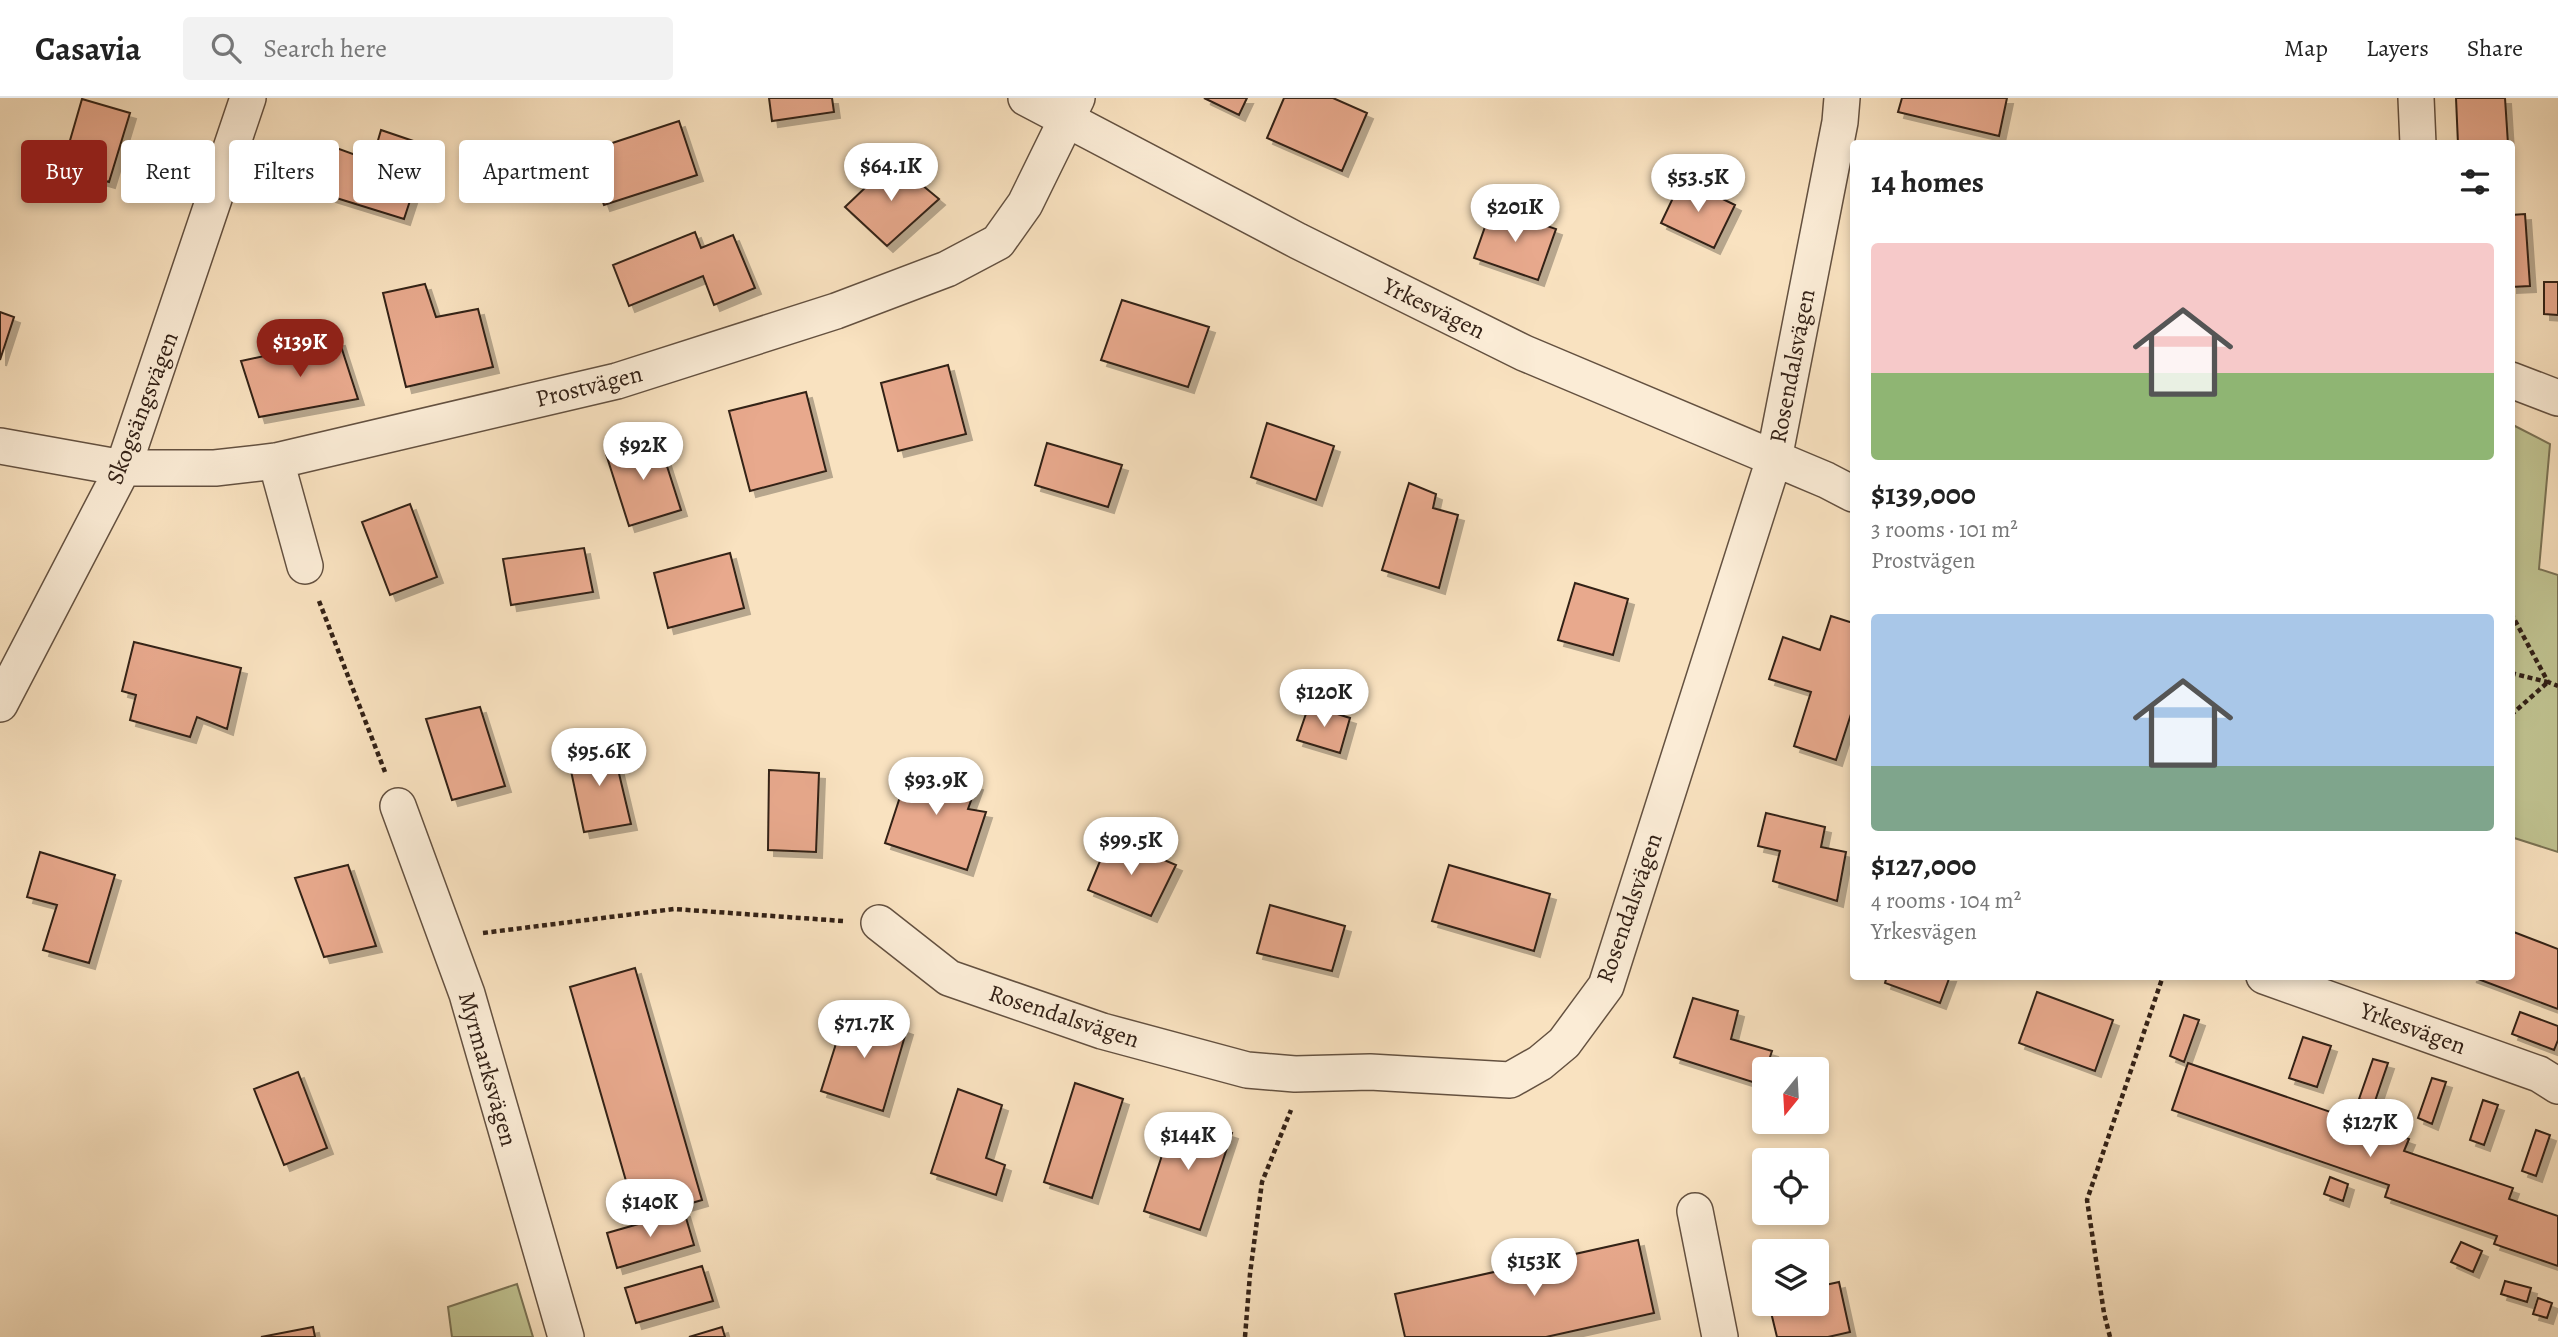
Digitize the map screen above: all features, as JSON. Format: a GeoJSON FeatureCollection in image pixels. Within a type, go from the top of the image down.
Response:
{"type":"FeatureCollection","features":[{"type":"Feature","properties":{"kind":"street","name":"Skogsängsvägen"},"geometry":{"type":"LineString","coordinates":[[0,704],[123,468],[248,98]]}},
{"type":"Feature","properties":{"kind":"street","name":"Yrkesvägen"},"geometry":{"type":"LineString","coordinates":[[1026,98],[1071,109],[1298,241],[1524,353],[1850,493]]}},
{"type":"Feature","properties":{"kind":"street","name":"Rosendalsvägen"},"geometry":{"type":"LineString","coordinates":[[879,923],[949,978],[1115,1034],[1247,1070],[1295,1074],[1370,1072],[1510,1080],[1541,1063],[1564,1043],[1606,986],[1774,458],[1840,122],[1842,98]]}},
{"type":"Feature","properties":{"kind":"street"},"geometry":{"type":"LineString","coordinates":[[2416,98],[2418,140]]}},
{"type":"Feature","properties":{"kind":"street","name":"Prostvägen"},"geometry":{"type":"LineString","coordinates":[[0,446],[123,468],[215,468],[276,461],[617,381],[836,311],[947,269],[998,242],[1025,204],[1071,109]]}},
{"type":"Feature","properties":{"kind":"street"},"geometry":{"type":"LineString","coordinates":[[2515,382],[2558,398]]}},
{"type":"Feature","properties":{"kind":"street"},"geometry":{"type":"LineString","coordinates":[[276,461],[305,566]]}},
{"type":"Feature","properties":{"kind":"street","name":"Myrmarksvägen"},"geometry":{"type":"LineString","coordinates":[[398,806],[467,994],[566,1337]]}},
{"type":"Feature","properties":{"kind":"street","name":"Yrkesvägen"},"geometry":{"type":"LineString","coordinates":[[2275,980],[2539,1074],[2558,1086]]}},
{"type":"Feature","properties":{"kind":"street"},"geometry":{"type":"LineString","coordinates":[[1695,1211],[1720,1337]]}},
{"type":"Feature","properties":{"kind":"path"},"geometry":{"type":"LineString","coordinates":[[305,566],[398,806]]}},
{"type":"Feature","properties":{"kind":"path"},"geometry":{"type":"LineString","coordinates":[[2515,621],[2547,682]]}},
{"type":"Feature","properties":{"kind":"path"},"geometry":{"type":"LineString","coordinates":[[2515,674],[2558,686]]}},
{"type":"Feature","properties":{"kind":"path"},"geometry":{"type":"LineString","coordinates":[[2515,711],[2547,682]]}},
{"type":"Feature","properties":{"kind":"path"},"geometry":{"type":"LineString","coordinates":[[447,938],[674,909],[879,923]]}},
{"type":"Feature","properties":{"kind":"path"},"geometry":{"type":"LineString","coordinates":[[2110,1337],[2087,1200],[2162,980]]}},
{"type":"Feature","properties":{"kind":"path"},"geometry":{"type":"LineString","coordinates":[[1245,1337],[1262,1182],[1290,1111],[1295,1074]]}},
{"type":"Feature","properties":{"kind":"green space"},"geometry":{"type":"Polygon","coordinates":[[[2515,426],[2550,444],[2539,569],[2558,575],[2558,852],[2515,838],[2515,426]]]}},
{"type":"Feature","properties":{"kind":"green space"},"geometry":{"type":"Polygon","coordinates":[[[517,1284],[533,1337],[452,1337],[448,1307],[517,1284]]]}},
{"type":"Feature","properties":{"kind":"building"},"geometry":{"type":"Polygon","coordinates":[[[769,98],[832,98],[834,112],[772,121],[769,98]]]}},
{"type":"Feature","properties":{"kind":"building"},"geometry":{"type":"Polygon","coordinates":[[[1204,98],[1247,98],[1239,115],[1204,98]]]}},
{"type":"Feature","properties":{"kind":"building"},"geometry":{"type":"Polygon","coordinates":[[[1284,98],[1333,98],[1367,113],[1342,171],[1267,138],[1284,98]]]}},
{"type":"Feature","properties":{"kind":"building"},"geometry":{"type":"Polygon","coordinates":[[[1902,98],[2007,98],[1999,136],[1898,112],[1902,98]]]}},
{"type":"Feature","properties":{"kind":"building"},"geometry":{"type":"Polygon","coordinates":[[[2456,98],[2505,98],[2508,140],[2458,140],[2456,98]]]}},
{"type":"Feature","properties":{"kind":"building"},"geometry":{"type":"Polygon","coordinates":[[[82,99],[130,113],[109,182],[107,140],[70,140],[82,99]]]}},
{"type":"Feature","properties":{"kind":"building"},"geometry":{"type":"Polygon","coordinates":[[[679,121],[697,175],[614,202],[614,142],[679,121]]]}},
{"type":"Feature","properties":{"kind":"building"},"geometry":{"type":"Polygon","coordinates":[[[381,130],[410,140],[378,140],[381,130]]]}},
{"type":"Feature","properties":{"kind":"building"},"geometry":{"type":"Polygon","coordinates":[[[339,149],[353,154],[353,203],[409,203],[404,219],[339,199],[339,149]]]}},
{"type":"Feature","properties":{"kind":"building"},"geometry":{"type":"Polygon","coordinates":[[[893,161],[939,199],[887,246],[845,207],[893,161]]]}},
{"type":"Feature","properties":{"kind":"building"},"geometry":{"type":"Polygon","coordinates":[[[1682,179],[1735,205],[1714,248],[1661,223],[1682,179]]]}},
{"type":"Feature","properties":{"kind":"building"},"geometry":{"type":"Polygon","coordinates":[[[1492,207],[1556,229],[1538,280],[1474,258],[1492,207]]]}},
{"type":"Feature","properties":{"kind":"building"},"geometry":{"type":"Polygon","coordinates":[[[2525,214],[2530,286],[2515,287],[2515,215],[2525,214]]]}},
{"type":"Feature","properties":{"kind":"building"},"geometry":{"type":"Polygon","coordinates":[[[695,232],[701,248],[733,235],[755,288],[714,305],[703,276],[629,306],[613,265],[695,232]]]}},
{"type":"Feature","properties":{"kind":"building"},"geometry":{"type":"Polygon","coordinates":[[[2544,282],[2558,282],[2558,315],[2544,314],[2544,282]]]}},
{"type":"Feature","properties":{"kind":"building"},"geometry":{"type":"Polygon","coordinates":[[[425,284],[436,317],[478,309],[493,367],[406,387],[383,293],[425,284]]]}},
{"type":"Feature","properties":{"kind":"building"},"geometry":{"type":"Polygon","coordinates":[[[1122,300],[1209,327],[1188,387],[1101,360],[1122,300]]]}},
{"type":"Feature","properties":{"kind":"building"},"geometry":{"type":"Polygon","coordinates":[[[0,312],[14,317],[0,360],[0,312]]]}},
{"type":"Feature","properties":{"kind":"building"},"geometry":{"type":"Polygon","coordinates":[[[339,340],[358,399],[259,417],[241,361],[339,340]]]}},
{"type":"Feature","properties":{"kind":"building"},"geometry":{"type":"Polygon","coordinates":[[[948,365],[966,434],[898,451],[881,383],[948,365]]]}},
{"type":"Feature","properties":{"kind":"building"},"geometry":{"type":"Polygon","coordinates":[[[806,392],[826,471],[750,491],[729,411],[806,392]]]}},
{"type":"Feature","properties":{"kind":"building"},"geometry":{"type":"Polygon","coordinates":[[[1267,423],[1334,446],[1316,500],[1251,477],[1267,423]]]}},
{"type":"Feature","properties":{"kind":"building"},"geometry":{"type":"Polygon","coordinates":[[[658,438],[681,510],[629,526],[606,454],[658,438]]]}},
{"type":"Feature","properties":{"kind":"building"},"geometry":{"type":"Polygon","coordinates":[[[1047,443],[1122,465],[1108,507],[1035,485],[1047,443]]]}},
{"type":"Feature","properties":{"kind":"building"},"geometry":{"type":"Polygon","coordinates":[[[1409,483],[1436,494],[1433,508],[1458,515],[1439,588],[1382,570],[1409,483]]]}},
{"type":"Feature","properties":{"kind":"building"},"geometry":{"type":"Polygon","coordinates":[[[410,504],[437,577],[390,595],[362,522],[410,504]]]}},
{"type":"Feature","properties":{"kind":"building"},"geometry":{"type":"Polygon","coordinates":[[[584,548],[593,592],[511,605],[503,559],[584,548]]]}},
{"type":"Feature","properties":{"kind":"building"},"geometry":{"type":"Polygon","coordinates":[[[730,553],[744,608],[668,628],[654,573],[730,553]]]}},
{"type":"Feature","properties":{"kind":"building"},"geometry":{"type":"Polygon","coordinates":[[[1575,583],[1628,599],[1613,655],[1558,640],[1575,583]]]}},
{"type":"Feature","properties":{"kind":"building"},"geometry":{"type":"Polygon","coordinates":[[[1831,616],[1850,622],[1850,717],[1836,760],[1794,746],[1811,692],[1769,679],[1783,637],[1820,650],[1831,616]]]}},
{"type":"Feature","properties":{"kind":"building"},"geometry":{"type":"Polygon","coordinates":[[[134,642],[241,668],[227,729],[197,717],[190,737],[130,720],[136,695],[122,691],[134,642]]]}},
{"type":"Feature","properties":{"kind":"building"},"geometry":{"type":"Polygon","coordinates":[[[1309,705],[1350,718],[1340,753],[1297,740],[1309,705]]]}},
{"type":"Feature","properties":{"kind":"building"},"geometry":{"type":"Polygon","coordinates":[[[480,707],[505,786],[452,800],[426,719],[480,707]]]}},
{"type":"Feature","properties":{"kind":"building"},"geometry":{"type":"Polygon","coordinates":[[[612,744],[631,824],[584,832],[567,752],[612,744]]]}},
{"type":"Feature","properties":{"kind":"building"},"geometry":{"type":"Polygon","coordinates":[[[912,760],[977,784],[968,809],[986,812],[967,870],[885,843],[912,760]]]}},
{"type":"Feature","properties":{"kind":"building"},"geometry":{"type":"Polygon","coordinates":[[[769,770],[819,773],[816,852],[768,850],[769,770]]]}},
{"type":"Feature","properties":{"kind":"building"},"geometry":{"type":"Polygon","coordinates":[[[1766,813],[1825,827],[1821,847],[1846,852],[1837,901],[1773,881],[1780,851],[1758,846],[1766,813]]]}},
{"type":"Feature","properties":{"kind":"building"},"geometry":{"type":"Polygon","coordinates":[[[1110,837],[1176,865],[1151,916],[1088,890],[1110,837]]]}},
{"type":"Feature","properties":{"kind":"building"},"geometry":{"type":"Polygon","coordinates":[[[40,852],[115,875],[89,963],[43,950],[57,905],[27,897],[40,852]]]}},
{"type":"Feature","properties":{"kind":"building"},"geometry":{"type":"Polygon","coordinates":[[[348,865],[376,946],[324,957],[295,878],[348,865]]]}},
{"type":"Feature","properties":{"kind":"building"},"geometry":{"type":"Polygon","coordinates":[[[1449,865],[1550,894],[1534,951],[1432,921],[1449,865]]]}},
{"type":"Feature","properties":{"kind":"building"},"geometry":{"type":"Polygon","coordinates":[[[1270,905],[1345,926],[1332,971],[1257,953],[1270,905]]]}},
{"type":"Feature","properties":{"kind":"building"},"geometry":{"type":"Polygon","coordinates":[[[2515,933],[2558,949],[2558,1009],[2481,980],[2515,980],[2515,933]]]}},
{"type":"Feature","properties":{"kind":"building"},"geometry":{"type":"Polygon","coordinates":[[[635,968],[702,1200],[637,1219],[570,987],[635,968]]]}},
{"type":"Feature","properties":{"kind":"building"},"geometry":{"type":"Polygon","coordinates":[[[1886,980],[1949,980],[1940,1003],[1885,983],[1886,980]]]}},
{"type":"Feature","properties":{"kind":"building"},"geometry":{"type":"Polygon","coordinates":[[[2037,992],[2113,1020],[2095,1071],[2019,1043],[2037,992]]]}},
{"type":"Feature","properties":{"kind":"building"},"geometry":{"type":"Polygon","coordinates":[[[1693,998],[1738,1011],[1731,1039],[1772,1051],[1770,1057],[1752,1057],[1752,1082],[1674,1057],[1693,998]]]}},
{"type":"Feature","properties":{"kind":"building"},"geometry":{"type":"Polygon","coordinates":[[[847,1009],[907,1029],[883,1111],[821,1091],[847,1009]]]}},
{"type":"Feature","properties":{"kind":"building"},"geometry":{"type":"Polygon","coordinates":[[[2520,1012],[2558,1026],[2558,1040],[2554,1050],[2512,1034],[2520,1012]]]}},
{"type":"Feature","properties":{"kind":"building"},"geometry":{"type":"Polygon","coordinates":[[[2184,1015],[2199,1020],[2184,1062],[2170,1056],[2184,1015]]]}},
{"type":"Feature","properties":{"kind":"building"},"geometry":{"type":"Polygon","coordinates":[[[2303,1037],[2331,1046],[2317,1087],[2289,1078],[2303,1037]]]}},
{"type":"Feature","properties":{"kind":"building"},"geometry":{"type":"Polygon","coordinates":[[[2373,1059],[2388,1063],[2374,1104],[2359,1099],[2373,1059]]]}},
{"type":"Feature","properties":{"kind":"building"},"geometry":{"type":"Polygon","coordinates":[[[2188,1063],[2409,1139],[2404,1151],[2513,1188],[2509,1199],[2558,1216],[2558,1266],[2494,1244],[2497,1236],[2385,1197],[2389,1185],[2172,1110],[2188,1063]]]}},
{"type":"Feature","properties":{"kind":"building"},"geometry":{"type":"Polygon","coordinates":[[[298,1072],[327,1148],[284,1165],[254,1089],[298,1072]]]}},
{"type":"Feature","properties":{"kind":"building"},"geometry":{"type":"Polygon","coordinates":[[[2432,1078],[2446,1082],[2432,1124],[2418,1118],[2432,1078]]]}},
{"type":"Feature","properties":{"kind":"building"},"geometry":{"type":"Polygon","coordinates":[[[1075,1083],[1123,1099],[1092,1198],[1044,1182],[1075,1083]]]}},
{"type":"Feature","properties":{"kind":"building"},"geometry":{"type":"Polygon","coordinates":[[[958,1089],[1002,1105],[986,1158],[1005,1165],[996,1195],[931,1173],[958,1089]]]}},
{"type":"Feature","properties":{"kind":"building"},"geometry":{"type":"Polygon","coordinates":[[[2483,1100],[2498,1105],[2484,1145],[2470,1140],[2483,1100]]]}},
{"type":"Feature","properties":{"kind":"building"},"geometry":{"type":"Polygon","coordinates":[[[1175,1115],[1232,1133],[1200,1230],[1144,1211],[1175,1115]]]}},
{"type":"Feature","properties":{"kind":"building"},"geometry":{"type":"Polygon","coordinates":[[[2536,1130],[2550,1135],[2536,1176],[2522,1171],[2536,1130]]]}},
{"type":"Feature","properties":{"kind":"building"},"geometry":{"type":"Polygon","coordinates":[[[2330,1177],[2348,1184],[2343,1201],[2324,1194],[2330,1177]]]}},
{"type":"Feature","properties":{"kind":"building"},"geometry":{"type":"Polygon","coordinates":[[[684,1211],[694,1245],[617,1268],[607,1233],[684,1211]]]}},
{"type":"Feature","properties":{"kind":"building"},"geometry":{"type":"Polygon","coordinates":[[[1638,1240],[1654,1313],[1546,1337],[1405,1337],[1395,1294],[1638,1240]]]}},
{"type":"Feature","properties":{"kind":"building"},"geometry":{"type":"Polygon","coordinates":[[[2461,1242],[2482,1251],[2473,1272],[2451,1262],[2461,1242]]]}},
{"type":"Feature","properties":{"kind":"building"},"geometry":{"type":"Polygon","coordinates":[[[702,1266],[713,1301],[636,1323],[625,1288],[702,1266]]]}},
{"type":"Feature","properties":{"kind":"building"},"geometry":{"type":"Polygon","coordinates":[[[2505,1281],[2531,1288],[2527,1302],[2501,1294],[2505,1281]]]}},
{"type":"Feature","properties":{"kind":"building"},"geometry":{"type":"Polygon","coordinates":[[[1839,1282],[1850,1332],[1828,1337],[1777,1337],[1772,1316],[1829,1316],[1829,1284],[1839,1282]]]}},
{"type":"Feature","properties":{"kind":"building"},"geometry":{"type":"Polygon","coordinates":[[[2538,1298],[2552,1303],[2547,1318],[2533,1314],[2538,1298]]]}},
{"type":"Feature","properties":{"kind":"building"},"geometry":{"type":"Polygon","coordinates":[[[313,1327],[315,1337],[261,1337],[313,1327]]]}},
{"type":"Feature","properties":{"kind":"building"},"geometry":{"type":"Polygon","coordinates":[[[722,1327],[725,1337],[689,1337],[722,1327]]]}}]}
